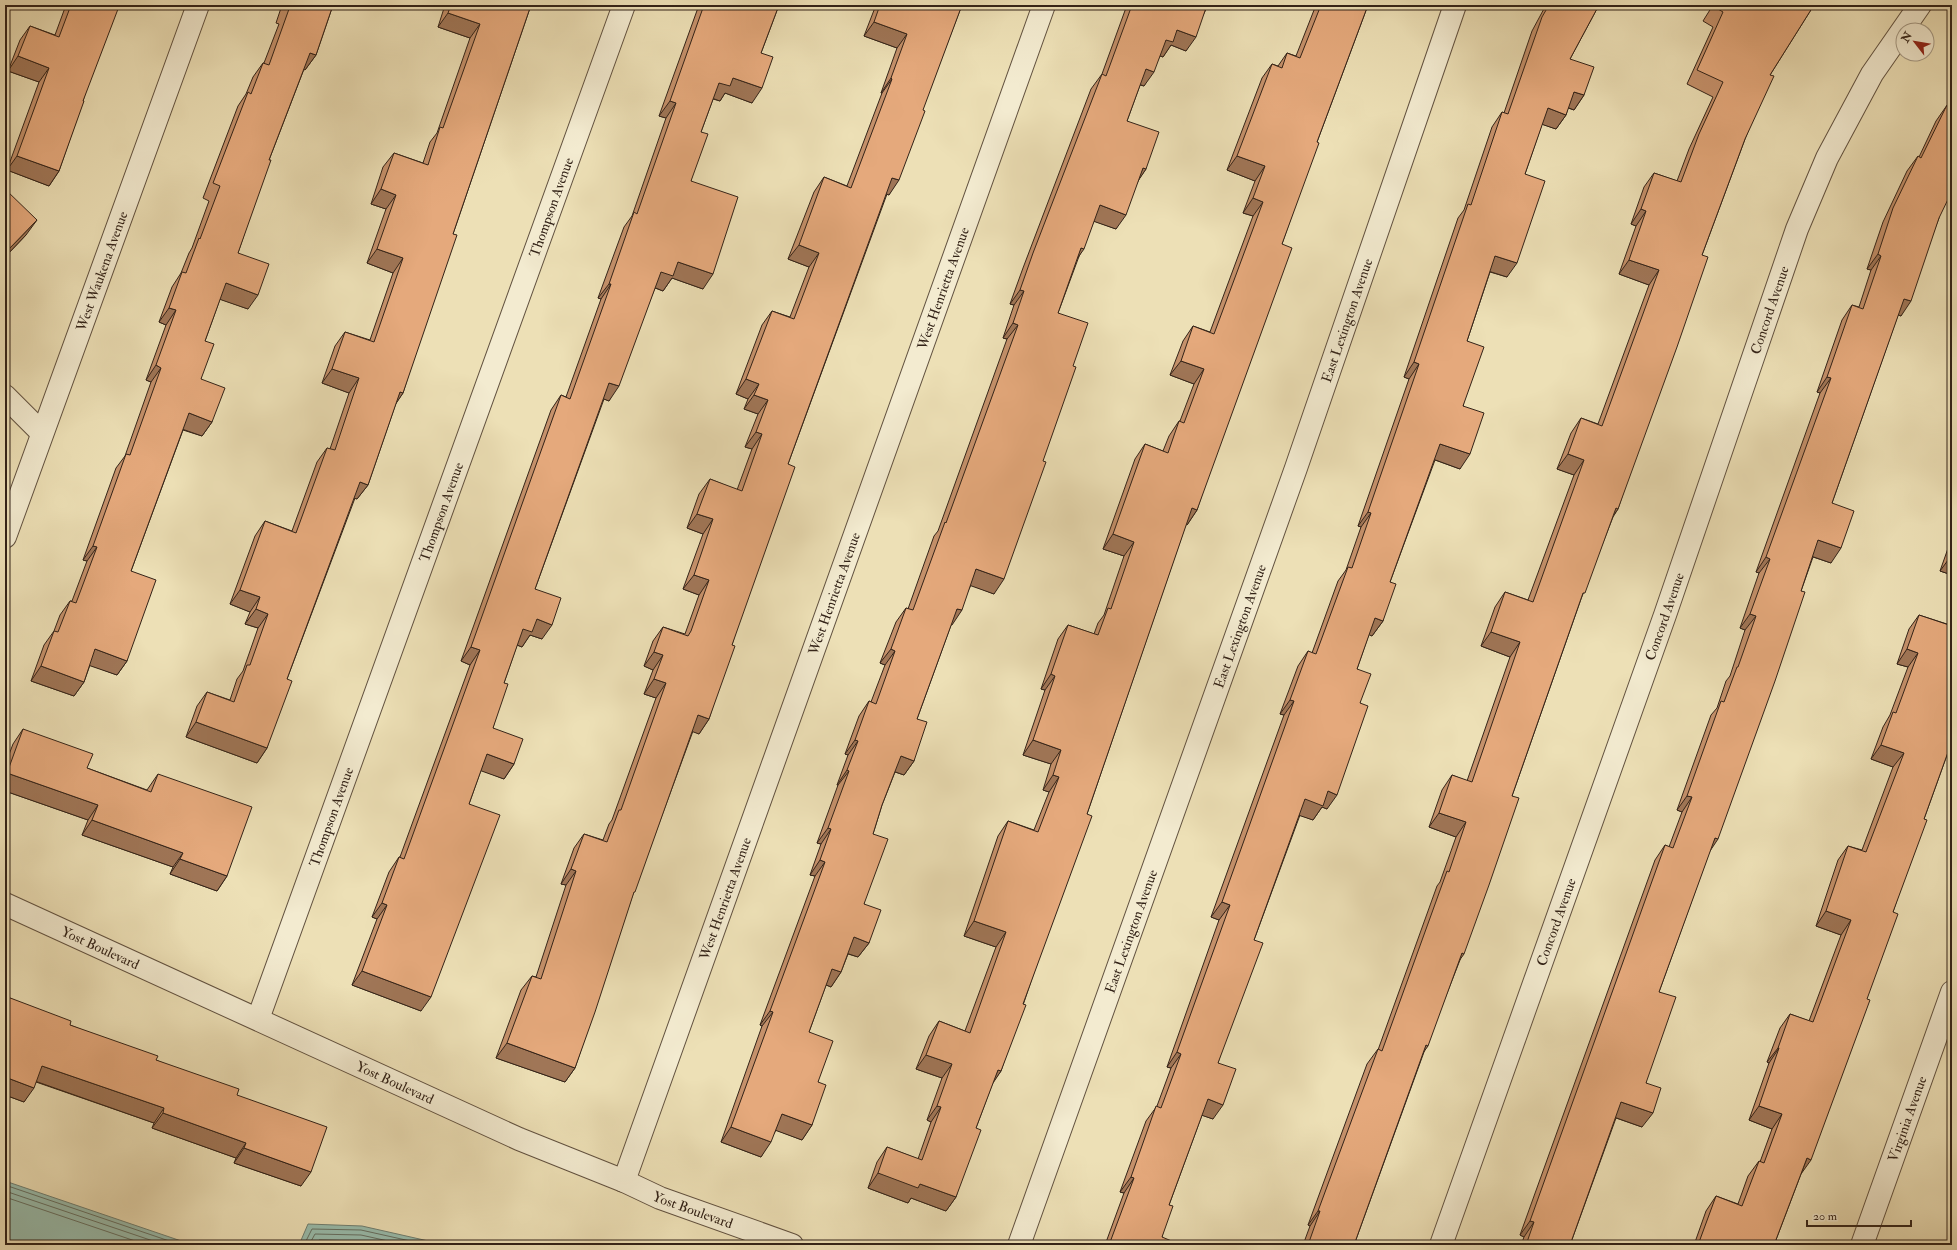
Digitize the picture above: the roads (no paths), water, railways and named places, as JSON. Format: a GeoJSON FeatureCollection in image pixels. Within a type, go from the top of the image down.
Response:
{"type":"FeatureCollection","features":[{"type":"Feature","properties":{"kind":"street","name":"West Waukena Avenue"},"geometry":{"type":"LineString","coordinates":[[5,536],[198,5]]}},
{"type":"Feature","properties":{"kind":"street","name":"Thompson Avenue"},"geometry":{"type":"LineString","coordinates":[[258,1019],[624,5]]}},
{"type":"Feature","properties":{"kind":"street","name":"West Henrietta Avenue"},"geometry":{"type":"LineString","coordinates":[[624,1181],[1044,5]]}},
{"type":"Feature","properties":{"kind":"street","name":"East Lexington Avenue"},"geometry":{"type":"LineString","coordinates":[[1019,1245],[1296,468],[1455,5]]}},
{"type":"Feature","properties":{"kind":"street","name":"Concord Avenue"},"geometry":{"type":"LineString","coordinates":[[1441,1245],[1662,622],[1797,229],[1827,158],[1872,74],[1920,5]]}},
{"type":"Feature","properties":{"kind":"street"},"geometry":{"type":"LineString","coordinates":[[5,396],[42,433]]}},
{"type":"Feature","properties":{"kind":"street","name":"Yost Boulevard"},"geometry":{"type":"LineString","coordinates":[[5,904],[519,1139],[624,1181],[660,1198],[792,1245]]}},
{"type":"Feature","properties":{"kind":"street","name":"Virginia Avenue"},"geometry":{"type":"LineString","coordinates":[[1862,1245],[1952,992]]}},
{"type":"Feature","properties":{"kind":"water"},"geometry":{"type":"Polygon","coordinates":[[[5,1181],[193,1245],[5,1245],[5,1181]]]}},
{"type":"Feature","properties":{"kind":"water"},"geometry":{"type":"Polygon","coordinates":[[[308,1224],[362,1226],[446,1245],[299,1245],[308,1224]]]}}]}
